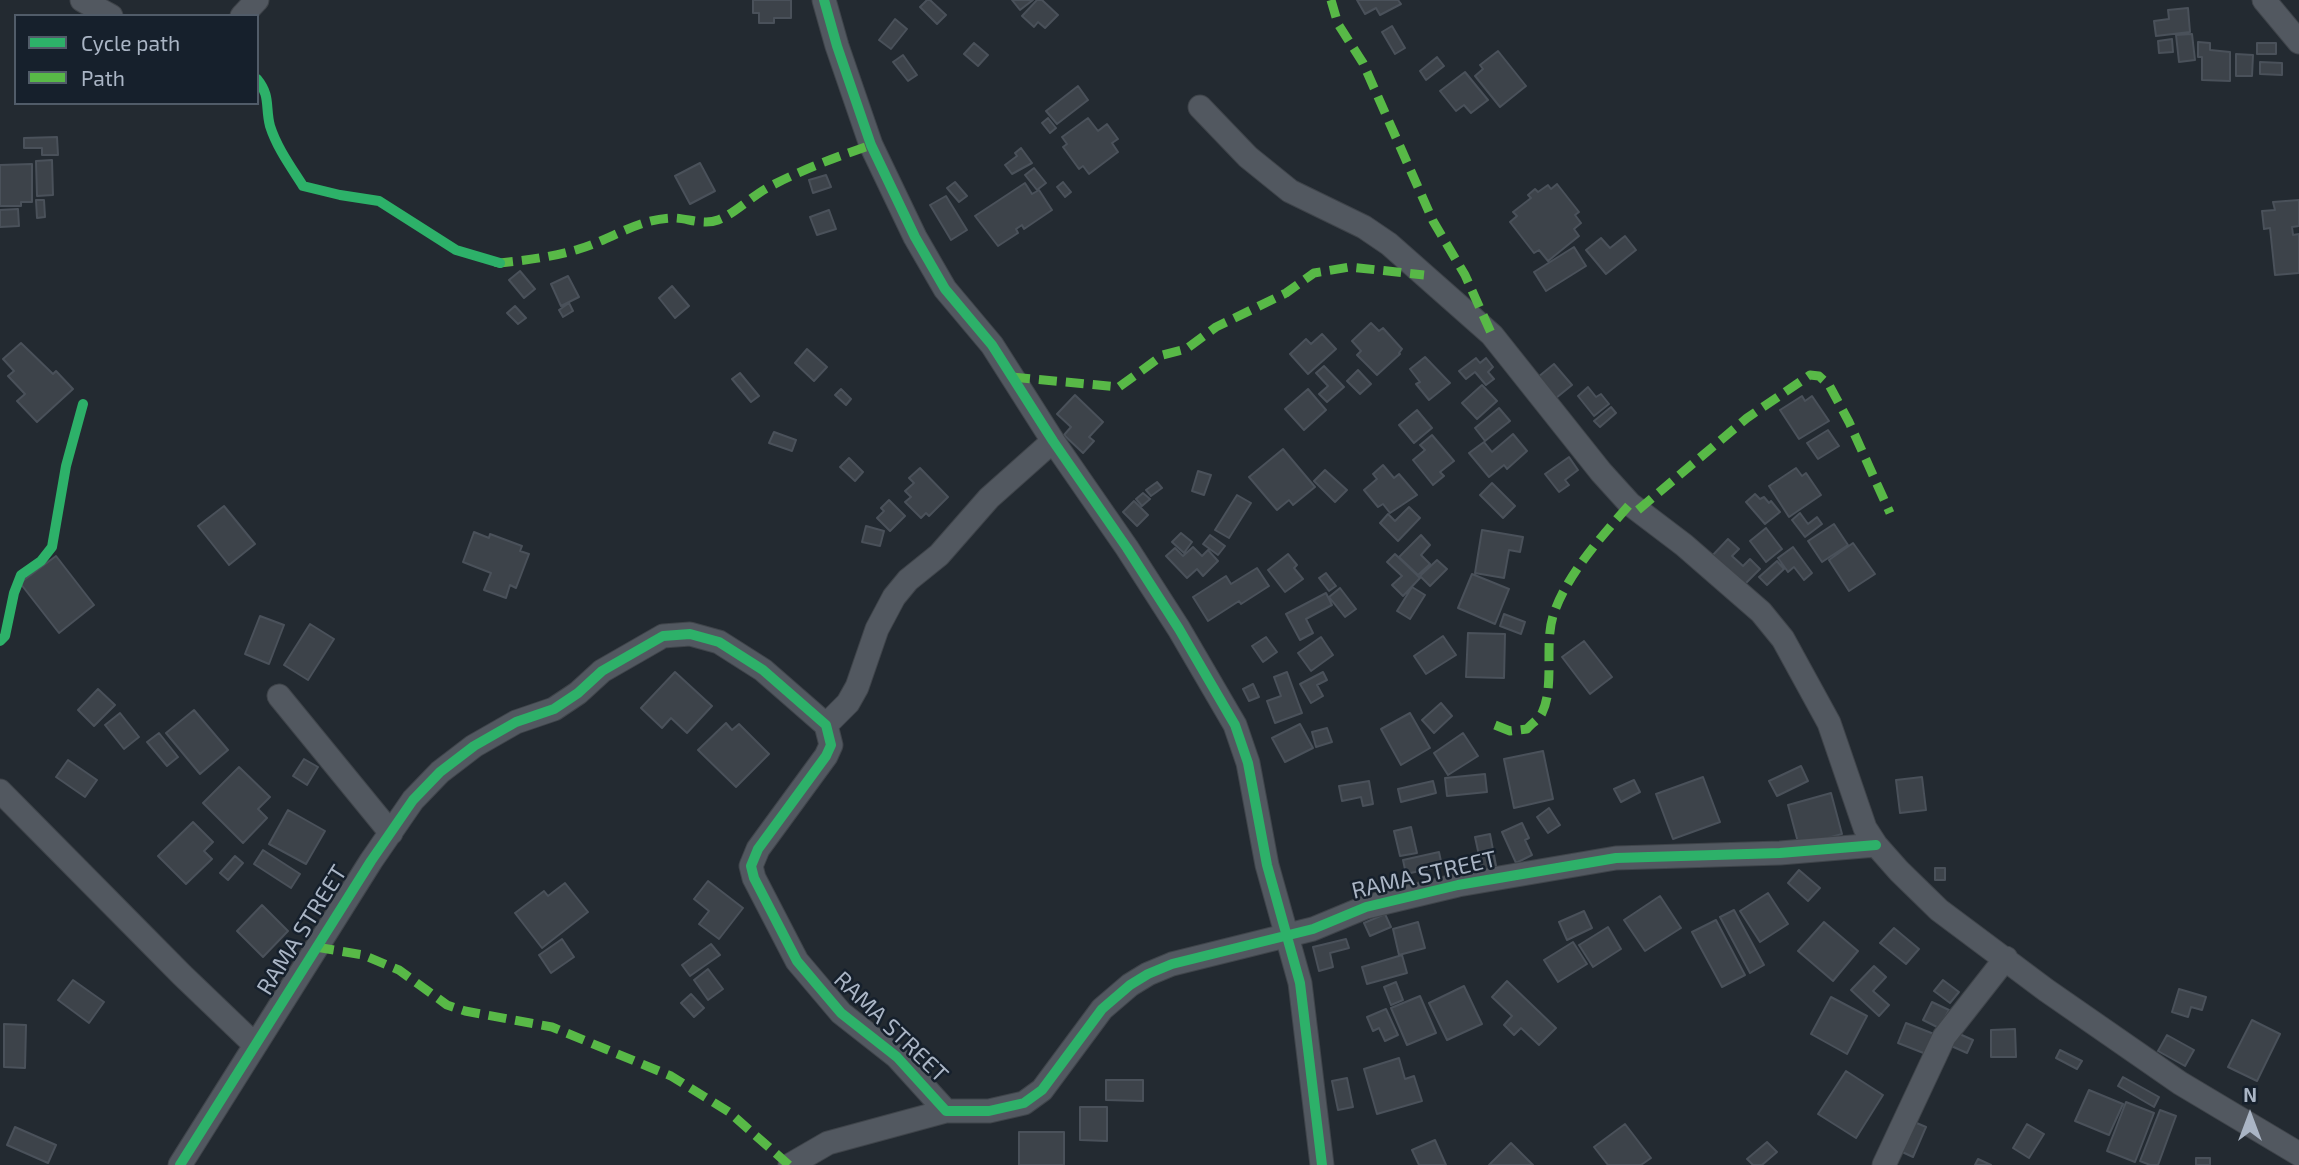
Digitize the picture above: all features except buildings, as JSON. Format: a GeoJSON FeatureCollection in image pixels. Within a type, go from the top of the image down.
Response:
{"type":"FeatureCollection","features":[{"type":"Feature","properties":{"kind":"street"},"geometry":{"type":"LineString","coordinates":[[82,0],[107,14]]}},
{"type":"Feature","properties":{"kind":"street"},"geometry":{"type":"LineString","coordinates":[[244,14],[257,0]]}},
{"type":"Feature","properties":{"kind":"street"},"geometry":{"type":"LineString","coordinates":[[824,0],[837,46],[872,145],[915,237],[945,289],[992,345],[1171,617],[1235,725],[1248,763],[1267,865],[1300,983],[1322,1165]]}},
{"type":"Feature","properties":{"kind":"street"},"geometry":{"type":"LineString","coordinates":[[2264,0],[2299,42]]}},
{"type":"Feature","properties":{"kind":"street"},"geometry":{"type":"LineString","coordinates":[[1200,107],[1248,157],[1290,191],[1364,227],[1389,244],[1492,335],[1601,472],[1630,504],[1684,545],[1761,611],[1783,639],[1829,723],[1866,828],[1899,871],[1939,910],[2046,990],[2180,1083],[2299,1154]]}},
{"type":"Feature","properties":{"kind":"street"},"geometry":{"type":"LineString","coordinates":[[826,725],[848,703],[857,687],[877,629],[894,597],[908,580],[939,555],[989,498],[1053,441]]}},
{"type":"Feature","properties":{"kind":"street","name":"RAMA STREET"},"geometry":{"type":"LineString","coordinates":[[180,1165],[254,1044],[414,800],[440,772],[466,753],[516,722],[554,709],[578,693],[602,671],[663,636],[690,634],[719,642],[763,670],[826,725],[831,745],[826,756],[758,849],[751,866],[754,878],[797,961],[841,1013],[897,1058],[946,1111],[989,1111],[1024,1103],[1042,1090],[1102,1009],[1130,985],[1148,974],[1172,964],[1313,929],[1366,907],[1458,886],[1616,858],[1780,853],[1877,845]]}},
{"type":"Feature","properties":{"kind":"street"},"geometry":{"type":"LineString","coordinates":[[279,696],[391,833]]}},
{"type":"Feature","properties":{"kind":"street"},"geometry":{"type":"LineString","coordinates":[[0,791],[254,1044]]}},
{"type":"Feature","properties":{"kind":"street"},"geometry":{"type":"LineString","coordinates":[[1884,1165],[1944,1037],[2006,958]]}},
{"type":"Feature","properties":{"kind":"street"},"geometry":{"type":"LineString","coordinates":[[790,1165],[828,1143],[946,1111]]}},
{"type":"Feature","properties":{"kind":"marked path"},"geometry":{"type":"LineString","coordinates":[[1331,0],[1338,24],[1363,63],[1433,221],[1465,275],[1492,335]]}},
{"type":"Feature","properties":{"kind":"marked path"},"geometry":{"type":"LineString","coordinates":[[495,262],[569,252],[646,222],[676,218],[712,222],[730,214],[780,181],[871,145]]}},
{"type":"Feature","properties":{"kind":"marked path"},"geometry":{"type":"LineString","coordinates":[[1012,377],[1119,387],[1163,355],[1186,349],[1216,327],[1286,293],[1314,273],[1350,267],[1424,275]]}},
{"type":"Feature","properties":{"kind":"marked path"},"geometry":{"type":"LineString","coordinates":[[1638,510],[1747,418],[1810,375],[1819,376],[1829,385],[1849,422],[1890,513]]}},
{"type":"Feature","properties":{"kind":"marked path"},"geometry":{"type":"LineString","coordinates":[[1495,725],[1510,731],[1527,729],[1541,715],[1548,691],[1550,627],[1559,601],[1586,556],[1630,504]]}},
{"type":"Feature","properties":{"kind":"marked path"},"geometry":{"type":"LineString","coordinates":[[316,947],[363,955],[399,970],[447,1005],[465,1011],[552,1027],[671,1076],[729,1112],[789,1165]]}},
{"type":"Feature","properties":{"kind":"cycle path"},"geometry":{"type":"LineString","coordinates":[[824,0],[871,145],[915,237],[945,289],[992,345],[1053,441],[1127,548],[1179,629],[1235,725],[1248,763],[1267,865],[1300,983],[1322,1165]]}},
{"type":"Feature","properties":{"kind":"cycle path"},"geometry":{"type":"LineString","coordinates":[[259,82],[266,96],[273,134],[303,186],[379,201],[456,250],[500,263]]}},
{"type":"Feature","properties":{"kind":"cycle path"},"geometry":{"type":"LineString","coordinates":[[0,641],[5,636],[14,593],[21,575],[41,561],[52,547],[66,466],[83,404]]}},
{"type":"Feature","properties":{"kind":"cycle path"},"geometry":{"type":"LineString","coordinates":[[180,1165],[371,861],[413,800],[440,772],[474,746],[516,722],[554,709],[578,693],[602,671],[663,636],[690,634],[719,642],[763,670],[826,725],[831,745],[826,756],[758,849],[751,866],[754,878],[797,961],[841,1013],[897,1057],[946,1111],[989,1111],[1024,1103],[1042,1090],[1102,1009],[1130,985],[1148,974],[1172,964],[1313,929],[1366,907],[1458,885],[1616,858],[1780,853],[1876,845]]}}]}
